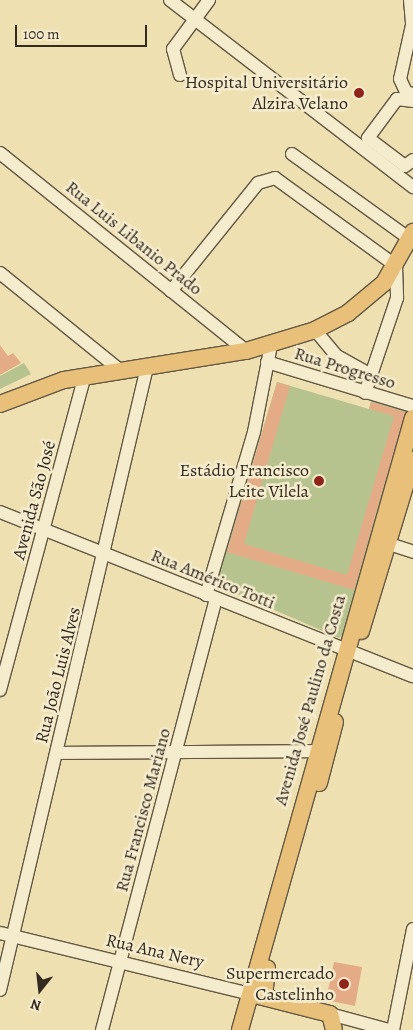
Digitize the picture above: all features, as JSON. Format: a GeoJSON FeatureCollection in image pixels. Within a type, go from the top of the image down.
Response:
{"type":"FeatureCollection","features":[{"type":"Feature","properties":{"kind":"main road"},"geometry":{"type":"LineString","coordinates":[[0,404],[43,385],[85,376],[147,368],[246,351],[271,345],[315,330],[361,304],[396,266],[412,236]]}},
{"type":"Feature","properties":{"kind":"main road","name":"Avenida José Paulino da Costa"},"geometry":{"type":"LineString","coordinates":[[240,1030],[257,995],[274,921],[381,541],[413,418]]}},
{"type":"Feature","properties":{"kind":"main road","name":"Avenida José Paulino da Costa"},"geometry":{"type":"LineString","coordinates":[[381,541],[413,460]]}},
{"type":"Feature","properties":{"kind":"main road","name":"Rua Ana Nery"},"geometry":{"type":"LineString","coordinates":[[257,995],[330,1014]]}},
{"type":"Feature","properties":{"kind":"main road"},"geometry":{"type":"LineString","coordinates":[[330,1014],[334,1030]]}},
{"type":"Feature","properties":{"kind":"street"},"geometry":{"type":"LineString","coordinates":[[170,0],[413,187]]}},
{"type":"Feature","properties":{"kind":"street"},"geometry":{"type":"LineString","coordinates":[[180,75],[173,49],[209,0]]}},
{"type":"Feature","properties":{"kind":"street"},"geometry":{"type":"LineString","coordinates":[[410,0],[412,25],[400,79],[406,92],[413,94]]}},
{"type":"Feature","properties":{"kind":"street"},"geometry":{"type":"LineString","coordinates":[[413,101],[397,99],[368,138],[405,166],[413,160]]}},
{"type":"Feature","properties":{"kind":"street","name":"Rua Luis Libanio Prado"},"geometry":{"type":"LineString","coordinates":[[0,153],[246,351]]}},
{"type":"Feature","properties":{"kind":"street"},"geometry":{"type":"LineString","coordinates":[[292,154],[412,236]]}},
{"type":"Feature","properties":{"kind":"street"},"geometry":{"type":"LineString","coordinates":[[170,291],[266,177],[281,182],[396,266],[397,298],[365,393]]}},
{"type":"Feature","properties":{"kind":"street"},"geometry":{"type":"LineString","coordinates":[[0,273],[121,371]]}},
{"type":"Feature","properties":{"kind":"street"},"geometry":{"type":"LineString","coordinates":[[315,330],[344,362],[371,374]]}},
{"type":"Feature","properties":{"kind":"street","name":"Rua Francisco Mariano"},"geometry":{"type":"LineString","coordinates":[[102,1030],[177,750],[211,597],[246,464],[271,345]]}},
{"type":"Feature","properties":{"kind":"street","name":"Rua Progresso"},"geometry":{"type":"LineString","coordinates":[[267,362],[413,406]]}},
{"type":"Feature","properties":{"kind":"street","name":"Rua João Luis Alves"},"geometry":{"type":"LineString","coordinates":[[0,990],[106,554],[147,368]]}},
{"type":"Feature","properties":{"kind":"street","name":"Avenida São José"},"geometry":{"type":"LineString","coordinates":[[0,690],[85,376]]}},
{"type":"Feature","properties":{"kind":"street","name":"Rua Américo Totti"},"geometry":{"type":"LineString","coordinates":[[0,512],[349,654],[413,676]]}},
{"type":"Feature","properties":{"kind":"street"},"geometry":{"type":"LineString","coordinates":[[381,541],[413,552]]}},
{"type":"Feature","properties":{"kind":"street"},"geometry":{"type":"LineString","coordinates":[[57,753],[177,750],[322,750]]}},
{"type":"Feature","properties":{"kind":"street"},"geometry":{"type":"LineString","coordinates":[[330,1014],[391,1030],[410,958],[413,929]]}},
{"type":"Feature","properties":{"kind":"street","name":"Rua Ana Nery"},"geometry":{"type":"LineString","coordinates":[[0,933],[119,965],[257,995]]}},
{"type":"Feature","properties":{"kind":"green space"},"geometry":{"type":"Polygon","coordinates":[[[24,363],[31,374],[0,389],[0,376],[24,363]]]}},
{"type":"Feature","properties":{"kind":"green space","name":"Estádio Francisco Leite Vilela"},"geometry":{"type":"Polygon","coordinates":[[[277,382],[369,409],[372,397],[412,408],[344,634],[339,638],[216,585],[277,382]]]}},
{"type":"Feature","properties":{"kind":"building"},"geometry":{"type":"Polygon","coordinates":[[[0,345],[8,356],[13,353],[21,363],[0,375],[0,345]]]}},
{"type":"Feature","properties":{"kind":"building"},"geometry":{"type":"Polygon","coordinates":[[[277,382],[290,386],[244,544],[347,575],[394,416],[369,409],[371,402],[405,412],[354,590],[227,552],[277,382]]]}},
{"type":"Feature","properties":{"kind":"building","name":"Supermercado Castelinho"},"geometry":{"type":"Polygon","coordinates":[[[334,962],[362,967],[355,1006],[326,1000],[334,962]]]}},
{"type":"Feature","properties":{"kind":"place","name":"Hospital Universitário Alzira Velano"},"geometry":{"type":"Point","coordinates":[359,93]}},
{"type":"Feature","properties":{"kind":"place","name":"Estádio Francisco Leite Vilela"},"geometry":{"type":"Point","coordinates":[319,481]}},
{"type":"Feature","properties":{"kind":"place","name":"Supermercado Castelinho"},"geometry":{"type":"Point","coordinates":[344,984]}}]}
